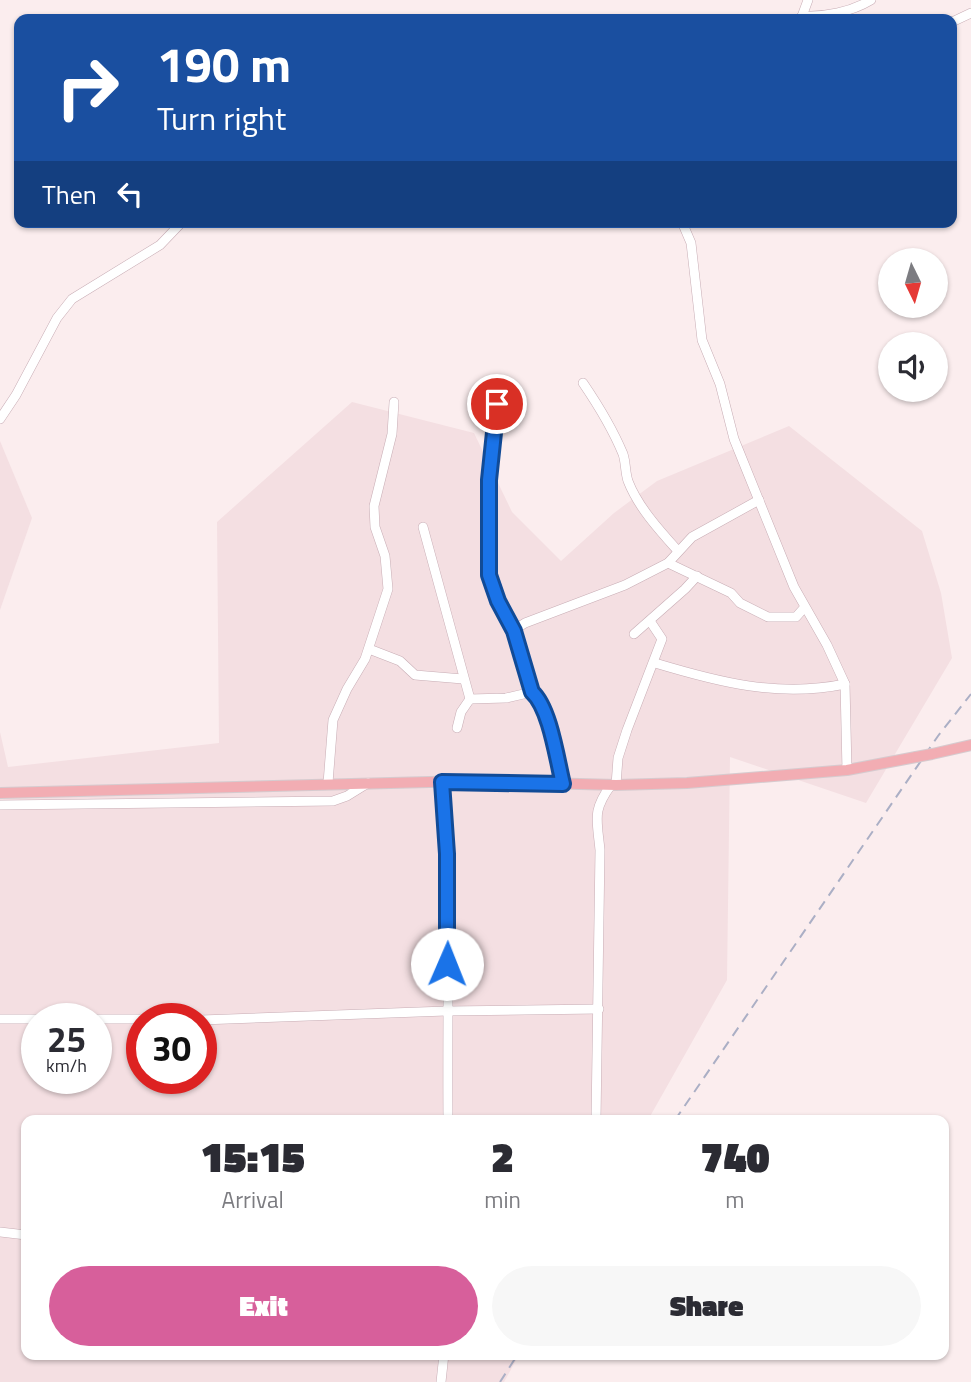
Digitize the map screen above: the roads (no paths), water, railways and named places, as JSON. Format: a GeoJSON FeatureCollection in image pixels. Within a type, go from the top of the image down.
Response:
{"type":"FeatureCollection","features":[{"type":"Feature","properties":{"kind":"main road"},"geometry":{"type":"LineString","coordinates":[[0,793],[368,782],[614,785],[687,783],[847,770],[971,745]]}},
{"type":"Feature","properties":{"kind":"street"},"geometry":{"type":"LineString","coordinates":[[830,14],[857,9],[871,0]]}},
{"type":"Feature","properties":{"kind":"street"},"geometry":{"type":"LineString","coordinates":[[0,419],[65,306],[78,294],[160,245],[177,228]]}},
{"type":"Feature","properties":{"kind":"street"},"geometry":{"type":"LineString","coordinates":[[685,228],[691,243],[702,340],[720,384],[734,439],[804,608],[828,645],[845,684],[847,770]]}},
{"type":"Feature","properties":{"kind":"street"},"geometry":{"type":"LineString","coordinates":[[583,383],[624,456],[628,481],[643,508],[678,551]]}},
{"type":"Feature","properties":{"kind":"street"},"geometry":{"type":"LineString","coordinates":[[498,392],[489,480],[489,575],[498,601],[514,631],[532,692],[538,697],[542,708],[563,784]]}},
{"type":"Feature","properties":{"kind":"street"},"geometry":{"type":"LineString","coordinates":[[328,783],[333,720],[369,649],[388,589],[385,556],[375,527],[374,506],[392,433],[394,402]]}},
{"type":"Feature","properties":{"kind":"street"},"geometry":{"type":"LineString","coordinates":[[514,631],[525,623],[625,585],[668,563],[692,537],[759,500]]}},
{"type":"Feature","properties":{"kind":"street"},"geometry":{"type":"LineString","coordinates":[[423,527],[470,699]]}},
{"type":"Feature","properties":{"kind":"street"},"geometry":{"type":"LineString","coordinates":[[668,563],[731,593],[740,603],[768,617],[796,617],[804,608]]}},
{"type":"Feature","properties":{"kind":"street"},"geometry":{"type":"LineString","coordinates":[[634,634],[696,576]]}},
{"type":"Feature","properties":{"kind":"street"},"geometry":{"type":"LineString","coordinates":[[596,1115],[600,850],[597,810],[601,799],[614,785],[618,758],[627,730],[662,639],[650,621]]}},
{"type":"Feature","properties":{"kind":"street"},"geometry":{"type":"LineString","coordinates":[[369,649],[400,660],[415,675],[463,679]]}},
{"type":"Feature","properties":{"kind":"street"},"geometry":{"type":"LineString","coordinates":[[655,663],[722,683],[760,688],[794,691],[845,684]]}},
{"type":"Feature","properties":{"kind":"street"},"geometry":{"type":"LineString","coordinates":[[470,699],[506,698],[532,692]]}},
{"type":"Feature","properties":{"kind":"street"},"geometry":{"type":"LineString","coordinates":[[457,728],[461,712],[470,699]]}},
{"type":"Feature","properties":{"kind":"street"},"geometry":{"type":"LineString","coordinates":[[0,805],[333,800],[347,796],[368,782]]}},
{"type":"Feature","properties":{"kind":"street"},"geometry":{"type":"LineString","coordinates":[[442,782],[449,895],[447,1115]]}},
{"type":"Feature","properties":{"kind":"street"},"geometry":{"type":"LineString","coordinates":[[217,1019],[446,1011],[599,1009]]}},
{"type":"Feature","properties":{"kind":"street"},"geometry":{"type":"LineString","coordinates":[[0,1018],[126,1018]]}},
{"type":"Feature","properties":{"kind":"street"},"geometry":{"type":"LineString","coordinates":[[0,1232],[21,1234]]}},
{"type":"Feature","properties":{"kind":"street"},"geometry":{"type":"LineString","coordinates":[[441,1382],[443,1360]]}},
{"type":"Feature","properties":{"kind":"railway"},"geometry":{"type":"LineString","coordinates":[[678,1115],[938,736],[971,694]]}},
{"type":"Feature","properties":{"kind":"railway"},"geometry":{"type":"LineString","coordinates":[[500,1382],[514,1360]]}}]}
